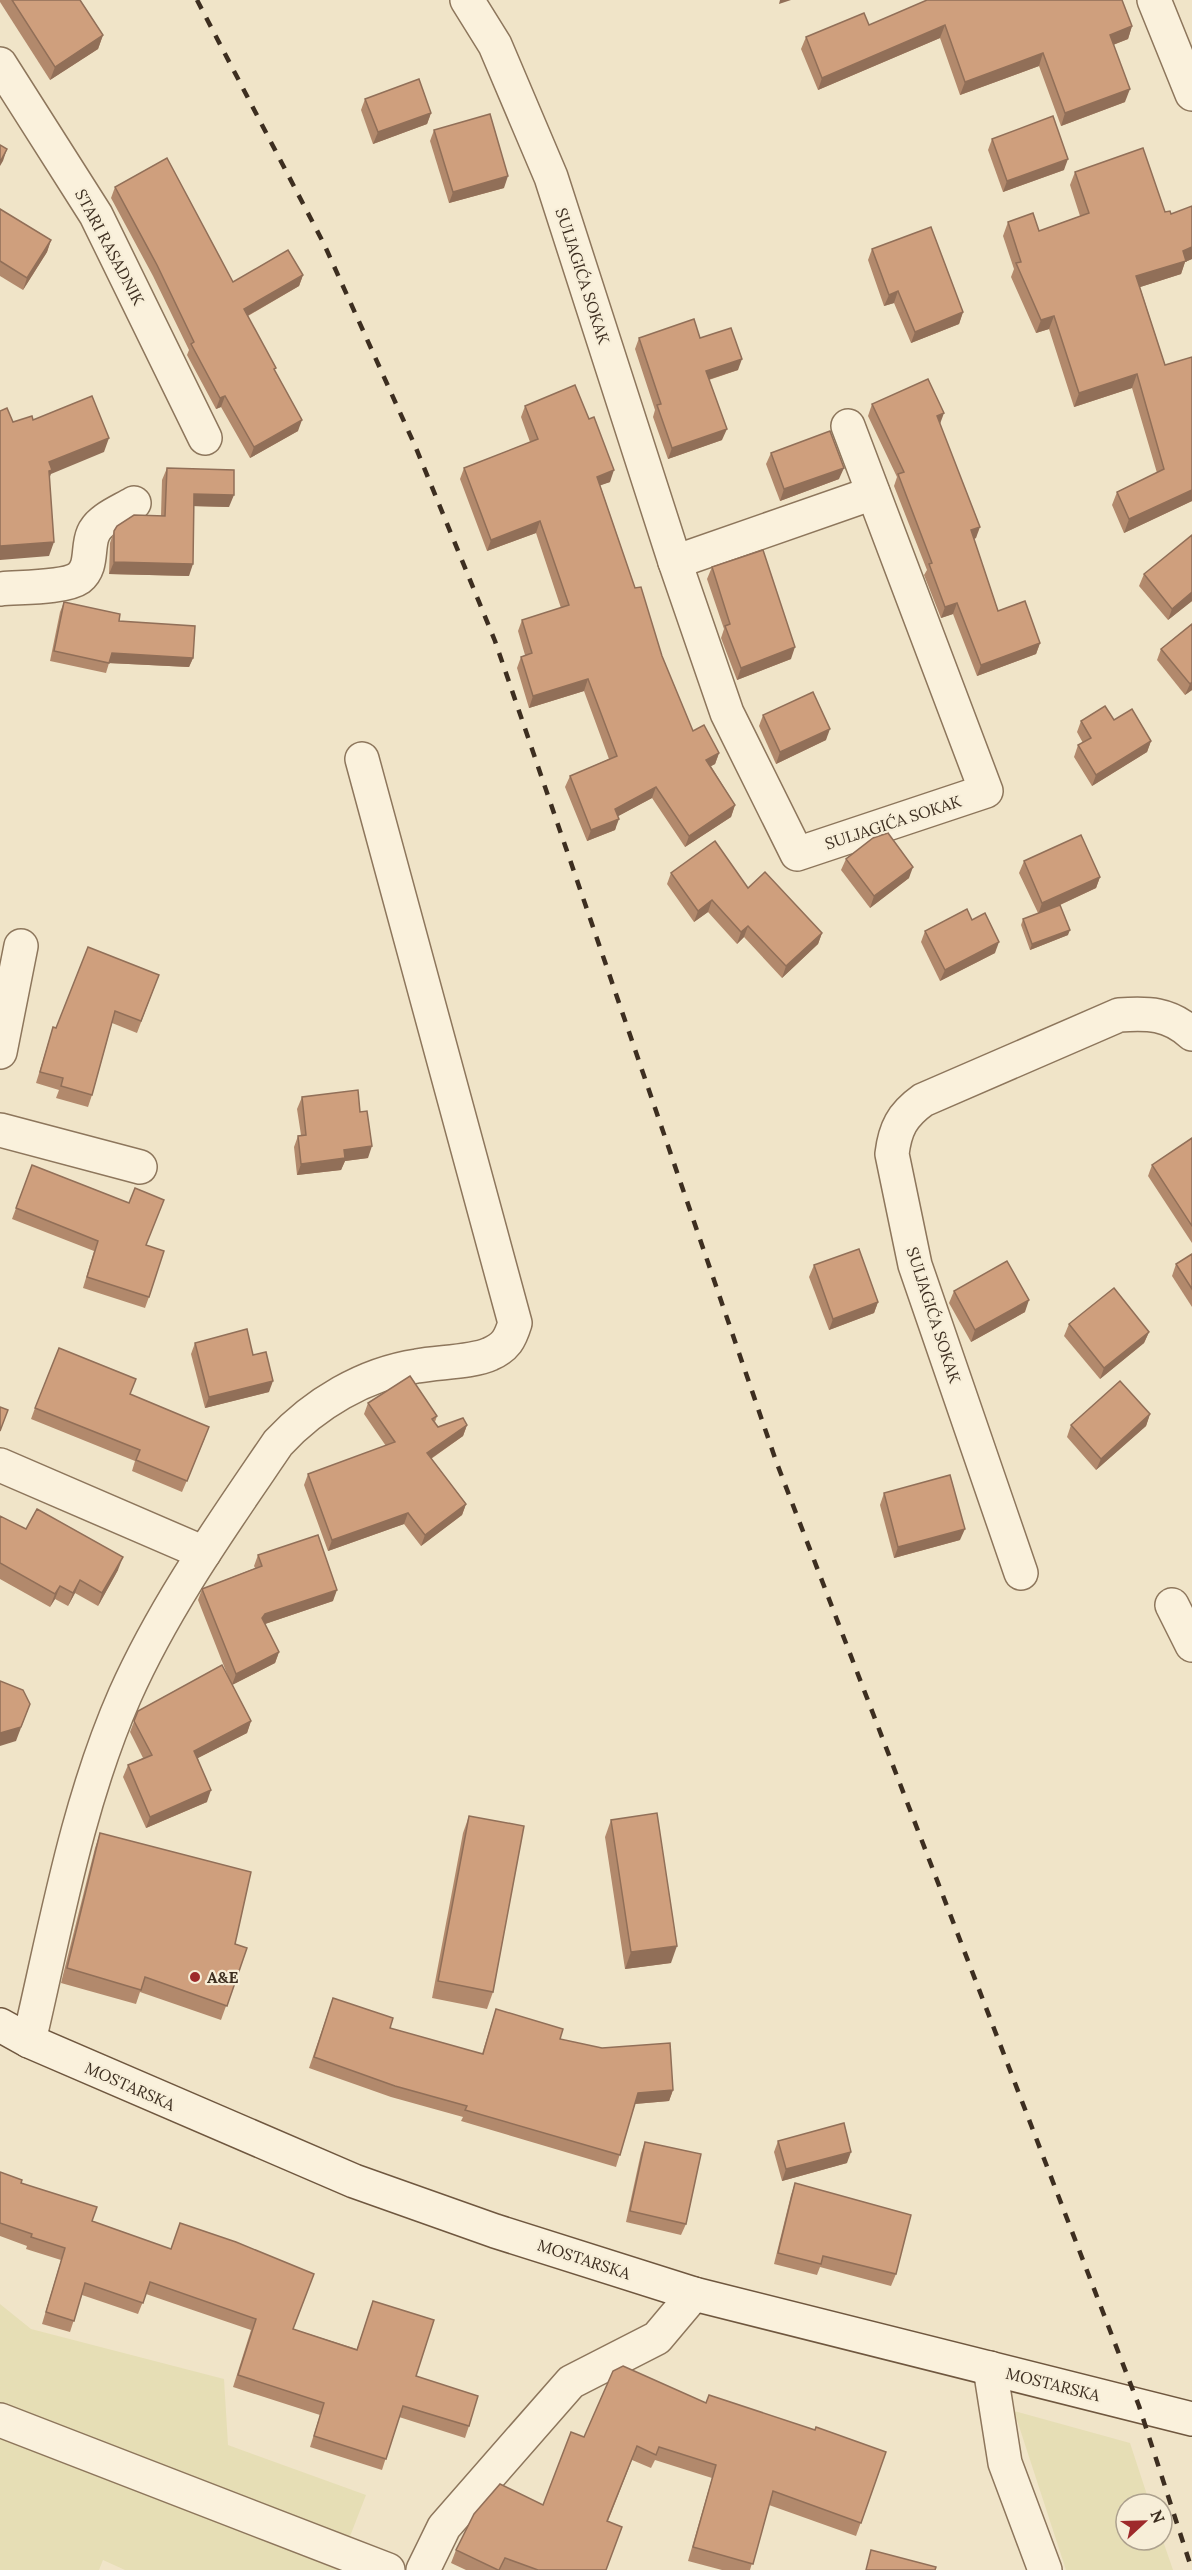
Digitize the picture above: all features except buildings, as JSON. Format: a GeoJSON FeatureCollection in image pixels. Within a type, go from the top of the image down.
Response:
{"type":"FeatureCollection","features":[{"type":"Feature","properties":{"kind":"street","name":"SULJAGIĆA SOKAK"},"geometry":{"type":"LineString","coordinates":[[467,0],[495,45],[551,177],[675,562],[727,713],[797,854],[986,791],[848,426]]}},
{"type":"Feature","properties":{"kind":"street"},"geometry":{"type":"LineString","coordinates":[[1154,0],[1192,94]]}},
{"type":"Feature","properties":{"kind":"street","name":"STARI RASADNIK"},"geometry":{"type":"LineString","coordinates":[[0,64],[96,215],[205,438]]}},
{"type":"Feature","properties":{"kind":"street"},"geometry":{"type":"LineString","coordinates":[[675,562],[873,493]]}},
{"type":"Feature","properties":{"kind":"street"},"geometry":{"type":"LineString","coordinates":[[0,589],[68,582],[80,577],[89,563],[93,534],[100,524],[134,503]]}},
{"type":"Feature","properties":{"kind":"street"},"geometry":{"type":"LineString","coordinates":[[29,2041],[91,1790],[124,1696],[168,1610],[278,1443],[300,1420],[326,1402],[368,1380],[414,1366],[489,1355],[508,1343],[515,1323],[362,759]]}},
{"type":"Feature","properties":{"kind":"street"},"geometry":{"type":"LineString","coordinates":[[0,1052],[21,946]]}},
{"type":"Feature","properties":{"kind":"street","name":"SULJAGIĆA SOKAK"},"geometry":{"type":"LineString","coordinates":[[1021,1573],[915,1265],[892,1154],[894,1136],[907,1112],[923,1101],[1119,1015],[1148,1012],[1180,1023],[1192,1034]]}},
{"type":"Feature","properties":{"kind":"street"},"geometry":{"type":"LineString","coordinates":[[0,1130],[140,1167]]}},
{"type":"Feature","properties":{"kind":"street"},"geometry":{"type":"LineString","coordinates":[[0,1465],[204,1553]]}},
{"type":"Feature","properties":{"kind":"street"},"geometry":{"type":"LineString","coordinates":[[1172,1605],[1192,1645]]}},
{"type":"Feature","properties":{"kind":"street","name":"MOSTARSKA"},"geometry":{"type":"LineString","coordinates":[[0,2025],[29,2041],[354,2181],[495,2231],[694,2294],[1192,2419]]}},
{"type":"Feature","properties":{"kind":"street"},"geometry":{"type":"LineString","coordinates":[[423,2570],[444,2527],[571,2382],[657,2338],[694,2294]]}},
{"type":"Feature","properties":{"kind":"street"},"geometry":{"type":"LineString","coordinates":[[990,2368],[1005,2463],[1045,2570]]}},
{"type":"Feature","properties":{"kind":"street"},"geometry":{"type":"LineString","coordinates":[[0,2420],[388,2570]]}},
{"type":"Feature","properties":{"kind":"shaded area"},"geometry":{"type":"Polygon","coordinates":[[[0,2304],[31,2329],[224,2379],[228,2445],[366,2495],[337,2570],[125,2570],[103,2560],[99,2570],[0,2570],[0,2304]]]}},
{"type":"Feature","properties":{"kind":"shaded area"},"geometry":{"type":"Polygon","coordinates":[[[1014,2411],[1130,2443],[1146,2492],[1114,2492],[1114,2552],[1167,2552],[1173,2570],[1066,2570],[1014,2411]]]}},
{"type":"Feature","properties":{"kind":"railway"},"geometry":{"type":"LineString","coordinates":[[197,0],[324,244],[416,448],[495,641],[776,1461],[1139,2406],[1192,2570]]}},
{"type":"Feature","properties":{"kind":"place","name":"A&E"},"geometry":{"type":"Point","coordinates":[195,1977]}}]}
